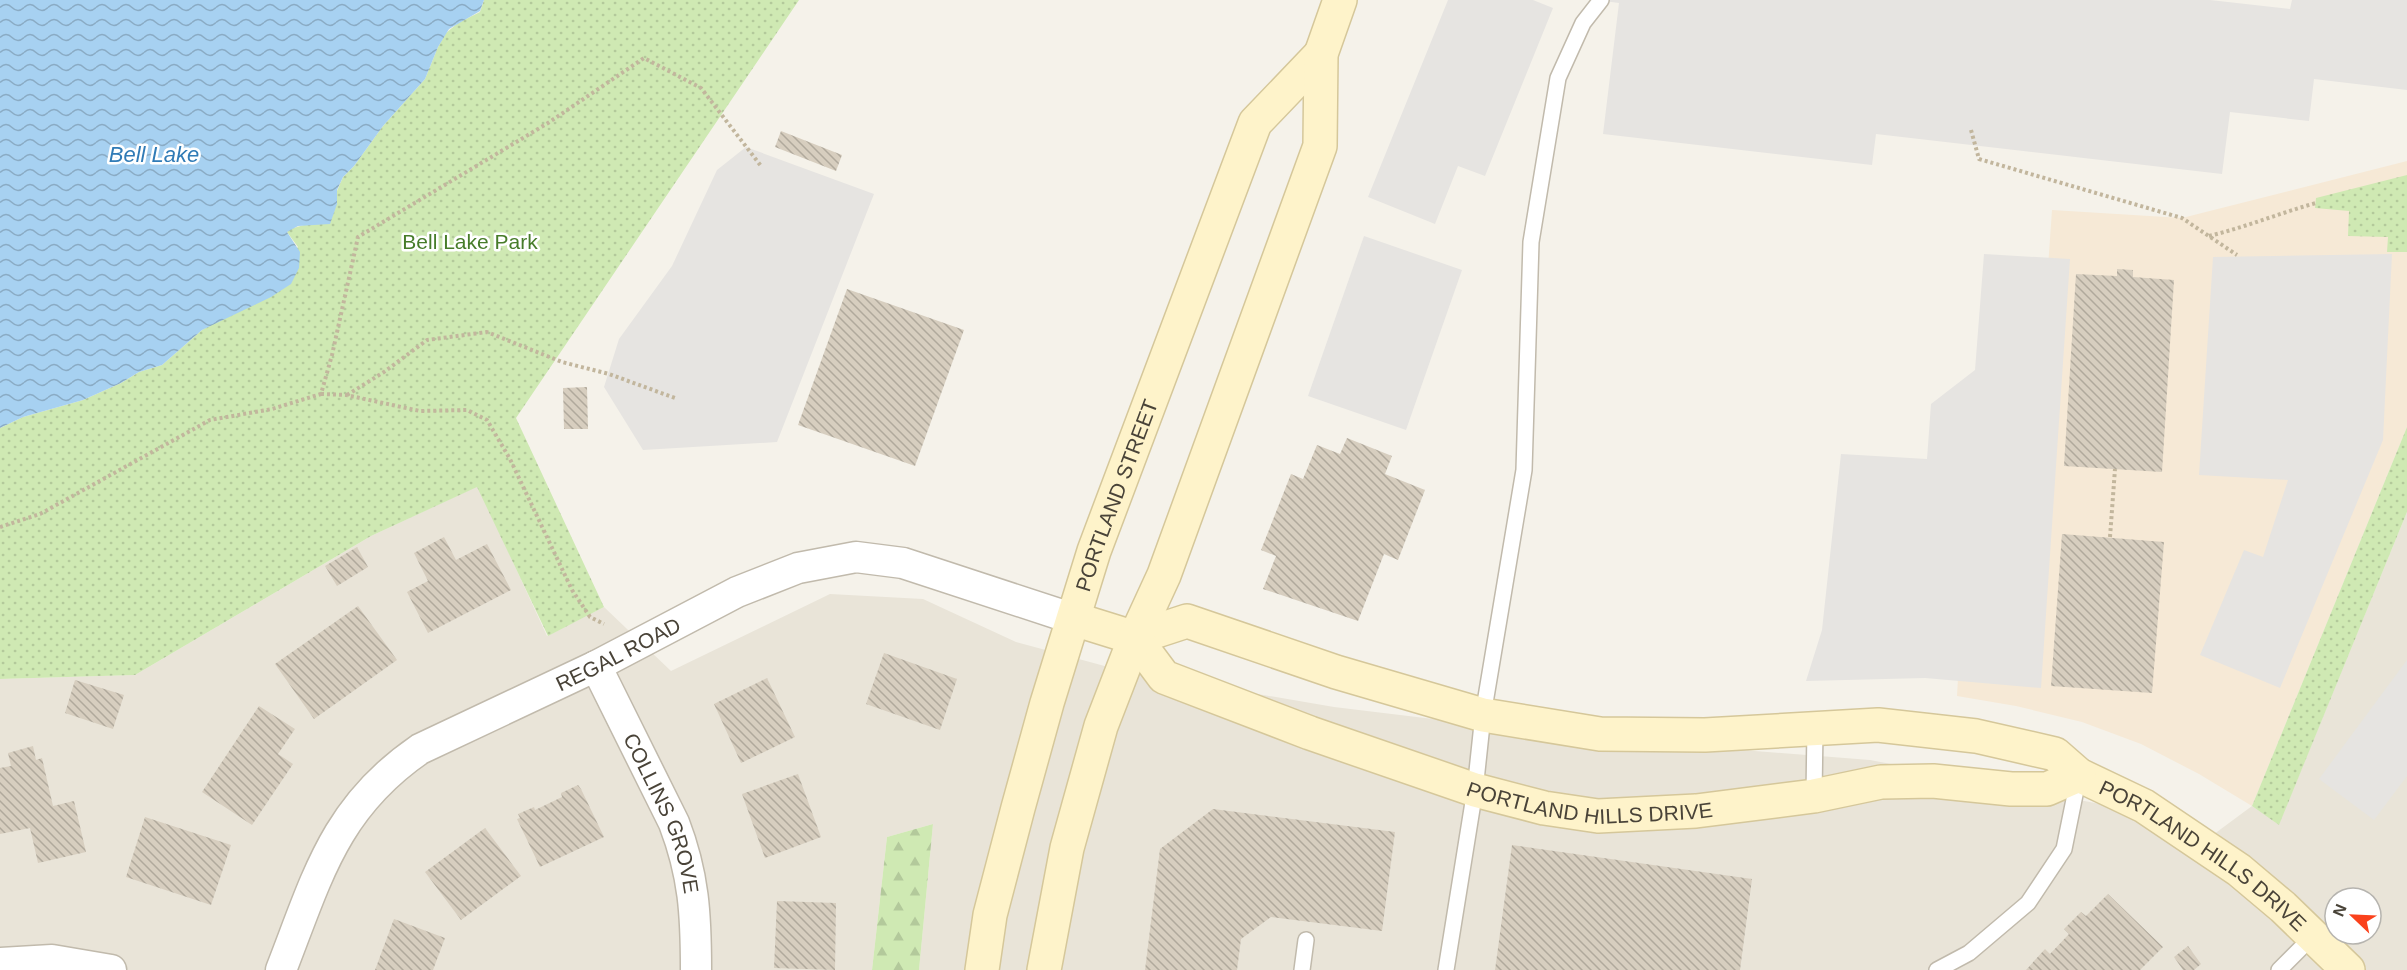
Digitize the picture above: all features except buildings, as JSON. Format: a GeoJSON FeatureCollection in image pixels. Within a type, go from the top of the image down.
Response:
{"type":"FeatureCollection","features":[{"type":"Feature","properties":{"kind":"street","name":"PORTLAND STREET"},"geometry":{"type":"LineString","coordinates":[[1044,970],[1070,837],[1101,726],[1135,638],[1164,575],[1320,146],[1321,54],[1340,0]]}},
{"type":"Feature","properties":{"kind":"street","name":"PORTLAND STREET"},"geometry":{"type":"LineString","coordinates":[[982,970],[993,904],[1044,713],[1094,551],[1255,123],[1321,54]]}},
{"type":"Feature","properties":{"kind":"street","name":"REGAL ROAD"},"geometry":{"type":"LineString","coordinates":[[281,970],[335,840],[353,812],[381,780],[399,764],[420,749],[596,666],[737,592],[798,568],[856,557],[903,563],[1074,618]]}},
{"type":"Feature","properties":{"kind":"street"},"geometry":{"type":"LineString","coordinates":[[1074,618],[1135,638]]}},
{"type":"Feature","properties":{"kind":"street","name":"PORTLAND HILLS DRIVE"},"geometry":{"type":"LineString","coordinates":[[2079,775],[2047,789],[2011,789],[1933,781],[1881,782],[1814,796],[1696,811],[1598,816],[1544,808],[1475,790],[1310,733],[1164,677],[1135,638],[1187,621],[1336,672],[1483,715],[1600,734],[1705,735],[1878,725],[1976,736],[2055,754],[2079,775],[2144,806],[2191,836],[2283,906],[2348,970]]}},
{"type":"Feature","properties":{"kind":"street","name":"COLLINS GROVE"},"geometry":{"type":"LineString","coordinates":[[596,666],[674,823],[684,849],[693,889],[696,916],[696,970]]}},
{"type":"Feature","properties":{"kind":"street"},"geometry":{"type":"LineString","coordinates":[[0,963],[52,960],[111,970]]}},
{"type":"Feature","properties":{"kind":"lane"},"geometry":{"type":"LineString","coordinates":[[1446,970],[1475,790],[1483,715],[1524,470],[1531,242],[1542,172],[1558,78],[1583,23],[1600,0]]}},
{"type":"Feature","properties":{"kind":"lane"},"geometry":{"type":"LineString","coordinates":[[1814,796],[1815,728]]}},
{"type":"Feature","properties":{"kind":"lane"},"geometry":{"type":"LineString","coordinates":[[1937,970],[1969,952],[2028,903],[2064,849],[2079,775]]}},
{"type":"Feature","properties":{"kind":"lane"},"geometry":{"type":"LineString","coordinates":[[2279,970],[2312,937]]}},
{"type":"Feature","properties":{"kind":"lane"},"geometry":{"type":"LineString","coordinates":[[1302,970],[1306,940]]}},
{"type":"Feature","properties":{"kind":"path"},"geometry":{"type":"LineString","coordinates":[[321,394],[358,237],[548,123],[644,58],[701,88],[761,166]]}},
{"type":"Feature","properties":{"kind":"path"},"geometry":{"type":"LineString","coordinates":[[1971,130],[1979,159],[2182,218],[2237,255]]}},
{"type":"Feature","properties":{"kind":"path"},"geometry":{"type":"LineString","coordinates":[[2209,236],[2245,228],[2277,214],[2316,203]]}},
{"type":"Feature","properties":{"kind":"path"},"geometry":{"type":"LineString","coordinates":[[346,395],[384,372],[427,340],[487,333],[562,362],[609,374],[675,398]]}},
{"type":"Feature","properties":{"kind":"path"},"geometry":{"type":"LineString","coordinates":[[0,527],[40,514],[210,420],[272,409],[321,394],[346,395],[420,411],[466,410],[487,420],[510,459],[572,590],[590,616],[599,623],[611,625]]}},
{"type":"Feature","properties":{"kind":"path"},"geometry":{"type":"LineString","coordinates":[[2110,537],[2115,469]]}},
{"type":"Feature","properties":{"kind":"shaded area"},"geometry":{"type":"Polygon","coordinates":[[[1448,0],[1533,0],[1553,8],[1485,176],[1458,166],[1435,224],[1368,197],[1448,0]]]}},
{"type":"Feature","properties":{"kind":"shaded area"},"geometry":{"type":"Polygon","coordinates":[[[1596,0],[2210,0],[2290,9],[2292,0],[2407,0],[2407,90],[2314,79],[2309,121],[2230,112],[2222,174],[1876,134],[1872,165],[1603,134],[1619,3],[1596,0]]]}},
{"type":"Feature","properties":{"kind":"shaded area"},"geometry":{"type":"Polygon","coordinates":[[[746,147],[874,194],[777,442],[643,450],[604,387],[619,339],[672,266],[717,170],[746,147]]]}},
{"type":"Feature","properties":{"kind":"shaded area"},"geometry":{"type":"Polygon","coordinates":[[[2407,161],[2407,427],[2252,806],[2199,774],[2141,744],[2082,722],[2016,706],[1957,696],[1970,465],[2034,468],[2052,210],[2182,218],[2407,161]]]}},
{"type":"Feature","properties":{"kind":"shaded area"},"geometry":{"type":"Polygon","coordinates":[[[1364,236],[1462,270],[1406,430],[1308,396],[1364,236]]]}},
{"type":"Feature","properties":{"kind":"shaded area"},"geometry":{"type":"Polygon","coordinates":[[[1984,254],[2070,259],[2041,688],[1925,678],[1806,681],[1822,630],[1841,454],[1927,459],[1931,404],[1975,370],[1984,254]]]}},
{"type":"Feature","properties":{"kind":"shaded area"},"geometry":{"type":"Polygon","coordinates":[[[2392,254],[2383,440],[2280,688],[2200,655],[2244,550],[2263,557],[2288,480],[2199,475],[2213,257],[2392,254]]]}},
{"type":"Feature","properties":{"kind":"shaded area"},"geometry":{"type":"Polygon","coordinates":[[[478,486],[547,636],[604,607],[671,671],[830,594],[923,599],[1016,642],[1123,671],[1334,707],[1590,738],[1870,760],[2142,812],[2202,843],[2252,806],[2279,824],[2407,512],[2407,970],[919,970],[933,824],[887,837],[872,970],[0,970],[0,679],[135,675],[371,536],[478,486]]]}},
{"type":"Feature","properties":{"kind":"shaded area"},"geometry":{"type":"Polygon","coordinates":[[[2407,660],[2407,776],[2374,820],[2319,779],[2407,660]]]}},
{"type":"Feature","properties":{"kind":"green space","name":"Bell Lake Park"},"geometry":{"type":"Polygon","coordinates":[[[484,0],[799,0],[516,418],[604,607],[548,636],[477,487],[371,536],[135,675],[0,679],[0,428],[23,417],[83,400],[139,372],[162,365],[202,330],[221,319],[298,247],[287,232],[290,229],[304,225],[337,204],[337,191],[343,177],[354,166],[383,126],[425,79],[446,33],[458,23],[480,12],[484,0]]]}},
{"type":"Feature","properties":{"kind":"green space"},"geometry":{"type":"Polygon","coordinates":[[[2407,175],[2407,252],[2387,252],[2388,237],[2348,236],[2349,211],[2315,208],[2316,198],[2407,175]]]}},
{"type":"Feature","properties":{"kind":"green space"},"geometry":{"type":"Polygon","coordinates":[[[2407,427],[2407,512],[2279,825],[2252,806],[2407,427]]]}},
{"type":"Feature","properties":{"kind":"green space"},"geometry":{"type":"Polygon","coordinates":[[[933,824],[919,970],[872,970],[887,837],[933,824]]]}},
{"type":"Feature","properties":{"kind":"water","name":"Bell Lake"},"geometry":{"type":"Polygon","coordinates":[[[0,0],[484,0],[480,11],[449,29],[438,47],[425,79],[383,126],[354,166],[343,177],[337,190],[337,204],[330,224],[298,226],[287,232],[300,252],[299,268],[291,284],[271,297],[202,330],[162,365],[139,372],[83,400],[23,417],[0,428],[0,0]]]}}]}
